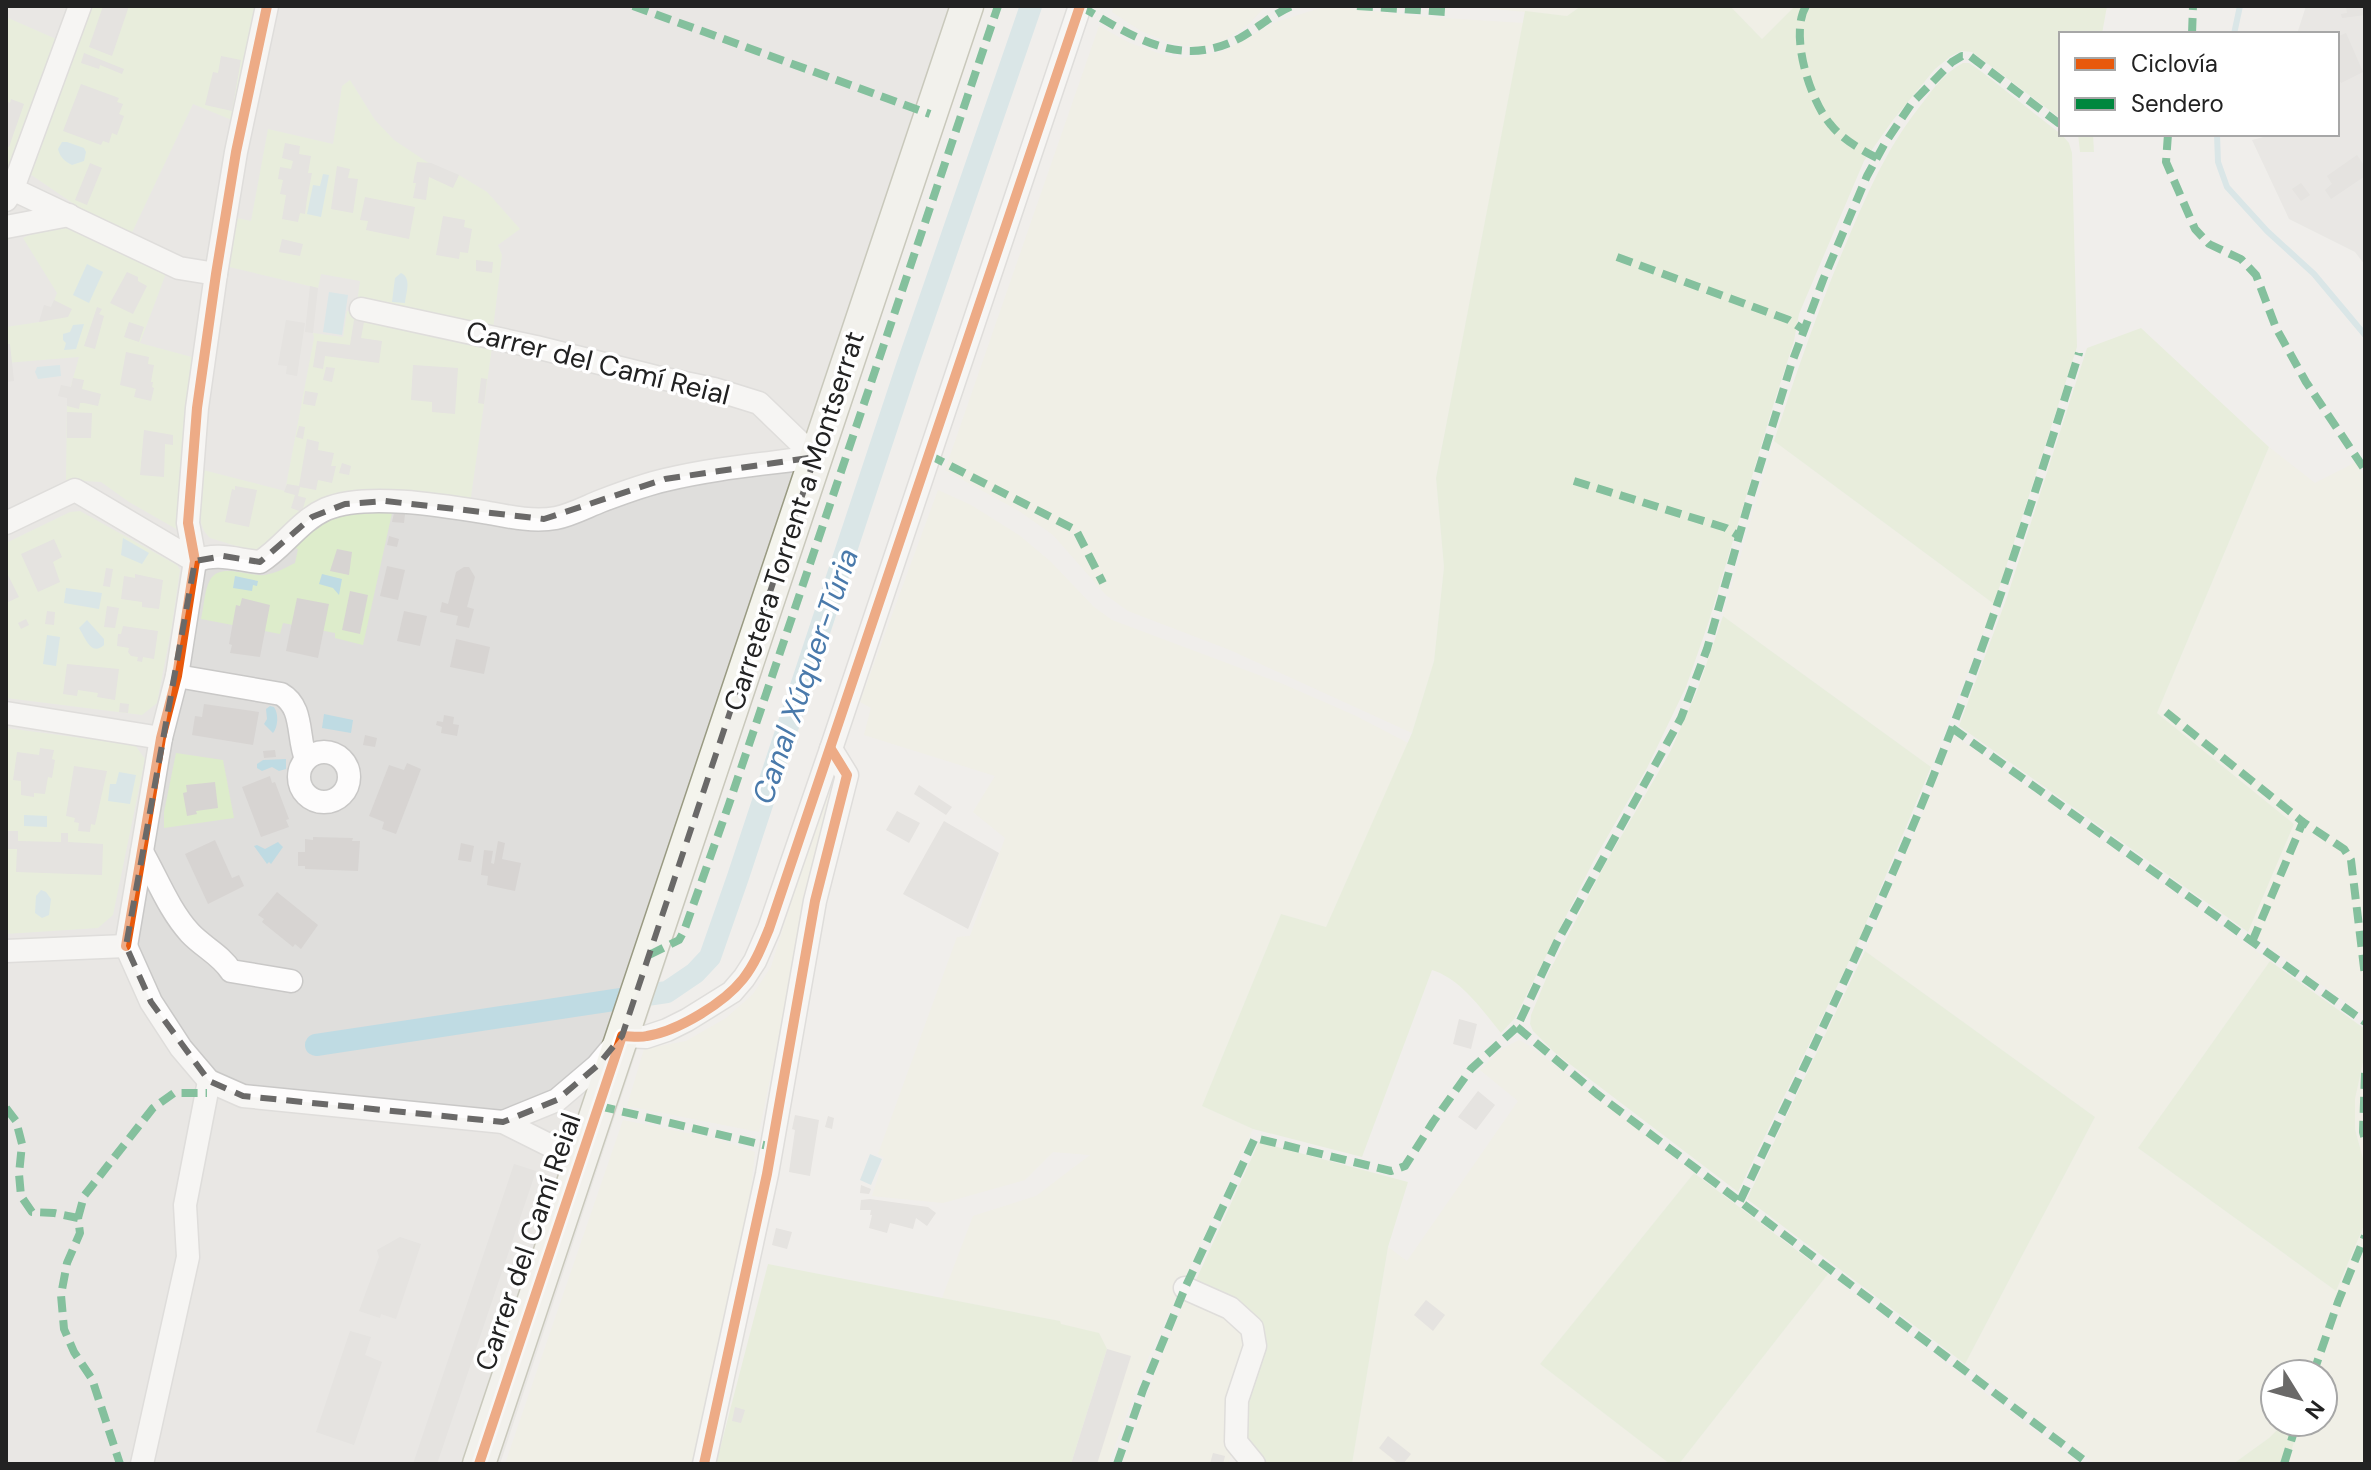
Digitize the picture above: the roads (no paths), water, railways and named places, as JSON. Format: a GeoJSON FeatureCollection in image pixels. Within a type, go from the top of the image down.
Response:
{"type":"FeatureCollection","features":[{"type":"Feature","properties":{"kind":"main road","name":"Carretera Torrent a Montserrat"},"geometry":{"type":"LineString","coordinates":[[624,1031],[967,6]]}},
{"type":"Feature","properties":{"kind":"main road","name":"Carrer del Camí Reial"},"geometry":{"type":"LineString","coordinates":[[479,1464],[624,1031]]}},
{"type":"Feature","properties":{"kind":"street"},"geometry":{"type":"LineString","coordinates":[[80,6],[8,193],[69,215],[179,268],[216,274]]}},
{"type":"Feature","properties":{"kind":"street"},"geometry":{"type":"LineString","coordinates":[[267,6],[236,152],[197,408],[188,523],[195,561],[177,676],[161,738],[126,946],[151,1002],[181,1048],[209,1081],[243,1096],[503,1122],[581,1161]]}},
{"type":"Feature","properties":{"kind":"street"},"geometry":{"type":"LineString","coordinates":[[503,1122],[557,1100],[597,1066],[624,1031],[646,1037],[667,1030],[711,1007],[732,992],[755,961],[831,749],[1080,6]]}},
{"type":"Feature","properties":{"kind":"street"},"geometry":{"type":"LineString","coordinates":[[6,227],[69,215]]}},
{"type":"Feature","properties":{"kind":"street","name":"Carrer del Camí Reial"},"geometry":{"type":"LineString","coordinates":[[361,309],[714,389],[759,403],[815,457]]}},
{"type":"Feature","properties":{"kind":"street"},"geometry":{"type":"LineString","coordinates":[[195,561],[209,556],[223,556],[260,562],[312,517],[327,508],[345,504],[385,501],[544,519],[575,512],[665,479],[815,457]]}},
{"type":"Feature","properties":{"kind":"street"},"geometry":{"type":"LineString","coordinates":[[6,523],[75,490],[195,561]]}},
{"type":"Feature","properties":{"kind":"street"},"geometry":{"type":"LineString","coordinates":[[177,676],[281,694],[290,699],[296,711],[306,759]]}},
{"type":"Feature","properties":{"kind":"street"},"geometry":{"type":"LineString","coordinates":[[6,713],[161,738]]}},
{"type":"Feature","properties":{"kind":"street"},"geometry":{"type":"LineString","coordinates":[[704,1464],[767,1174],[815,901],[847,775],[831,749]]}},
{"type":"Feature","properties":{"kind":"street"},"geometry":{"type":"LineString","coordinates":[[142,852],[190,933],[225,962],[231,971],[291,981]]}},
{"type":"Feature","properties":{"kind":"street"},"geometry":{"type":"LineString","coordinates":[[6,951],[126,946]]}},
{"type":"Feature","properties":{"kind":"street"},"geometry":{"type":"LineString","coordinates":[[142,1464],[188,1257],[185,1205],[209,1081]]}},
{"type":"Feature","properties":{"kind":"street"},"geometry":{"type":"LineString","coordinates":[[1185,1288],[1230,1308],[1252,1328],[1255,1346],[1237,1400],[1236,1442],[1254,1464]]}},
{"type":"Feature","properties":{"kind":"water"},"geometry":{"type":"Polygon","coordinates":[[[62,142],[84,148],[84,161],[72,165],[65,160],[58,149],[62,142]]]}},
{"type":"Feature","properties":{"kind":"water"},"geometry":{"type":"Polygon","coordinates":[[[323,174],[329,175],[321,217],[307,214],[313,185],[320,186],[323,174]]]}},
{"type":"Feature","properties":{"kind":"water"},"geometry":{"type":"Polygon","coordinates":[[[87,264],[103,272],[89,303],[73,295],[87,264]]]}},
{"type":"Feature","properties":{"kind":"water"},"geometry":{"type":"Polygon","coordinates":[[[401,273],[407,282],[405,303],[392,302],[395,278],[401,273]]]}},
{"type":"Feature","properties":{"kind":"water"},"geometry":{"type":"Polygon","coordinates":[[[329,292],[348,295],[342,335],[323,332],[329,292]]]}},
{"type":"Feature","properties":{"kind":"water"},"geometry":{"type":"Polygon","coordinates":[[[84,324],[76,349],[64,350],[66,343],[63,334],[70,332],[73,325],[84,324]]]}},
{"type":"Feature","properties":{"kind":"water"},"geometry":{"type":"Polygon","coordinates":[[[60,365],[61,376],[38,379],[35,372],[37,367],[60,365]]]}},
{"type":"Feature","properties":{"kind":"water"},"geometry":{"type":"Polygon","coordinates":[[[123,538],[149,553],[142,564],[121,555],[123,538]]]}},
{"type":"Feature","properties":{"kind":"water"},"geometry":{"type":"Polygon","coordinates":[[[322,574],[342,579],[339,595],[333,588],[319,584],[322,574]]]}},
{"type":"Feature","properties":{"kind":"water"},"geometry":{"type":"Polygon","coordinates":[[[235,576],[258,581],[257,586],[253,585],[252,591],[233,588],[235,576]]]}},
{"type":"Feature","properties":{"kind":"water"},"geometry":{"type":"Polygon","coordinates":[[[66,588],[102,593],[99,609],[64,603],[66,588]]]}},
{"type":"Feature","properties":{"kind":"water"},"geometry":{"type":"Polygon","coordinates":[[[87,620],[104,639],[104,645],[99,648],[95,649],[89,644],[79,628],[87,620]]]}},
{"type":"Feature","properties":{"kind":"water"},"geometry":{"type":"Polygon","coordinates":[[[47,635],[60,637],[56,666],[43,664],[47,635]]]}},
{"type":"Feature","properties":{"kind":"water"},"geometry":{"type":"Polygon","coordinates":[[[270,706],[276,710],[277,717],[273,733],[264,724],[266,709],[270,706]]]}},
{"type":"Feature","properties":{"kind":"water"},"geometry":{"type":"Polygon","coordinates":[[[324,714],[353,720],[351,733],[322,728],[324,714]]]}},
{"type":"Feature","properties":{"kind":"water"},"geometry":{"type":"Polygon","coordinates":[[[286,759],[286,769],[279,771],[272,767],[262,771],[257,768],[263,760],[286,759]]]}},
{"type":"Feature","properties":{"kind":"water"},"geometry":{"type":"Polygon","coordinates":[[[119,772],[136,775],[130,804],[108,801],[110,784],[116,784],[119,772]]]}},
{"type":"Feature","properties":{"kind":"water"},"geometry":{"type":"Polygon","coordinates":[[[24,815],[47,816],[47,827],[24,826],[24,815]]]}},
{"type":"Feature","properties":{"kind":"water"},"geometry":{"type":"Polygon","coordinates":[[[278,842],[283,847],[271,864],[267,864],[254,846],[265,849],[278,842]]]}},
{"type":"Feature","properties":{"kind":"water"},"geometry":{"type":"Polygon","coordinates":[[[41,890],[51,899],[49,915],[42,918],[35,913],[36,896],[41,890]]]}},
{"type":"Feature","properties":{"kind":"water"},"geometry":{"type":"Polygon","coordinates":[[[870,1154],[882,1159],[871,1185],[860,1180],[870,1154]]]}},
{"type":"Feature","properties":{"kind":"waterway","name":"Canal Xúquer-Túria"},"geometry":{"type":"LineString","coordinates":[[316,1045],[667,992],[695,973],[710,957],[1031,6]]}},
{"type":"Feature","properties":{"kind":"waterway"},"geometry":{"type":"LineString","coordinates":[[2234,32],[2240,6]]}},
{"type":"Feature","properties":{"kind":"waterway"},"geometry":{"type":"LineString","coordinates":[[2217,136],[2218,162],[2227,187],[2267,231],[2314,274],[2365,335]]}}]}
